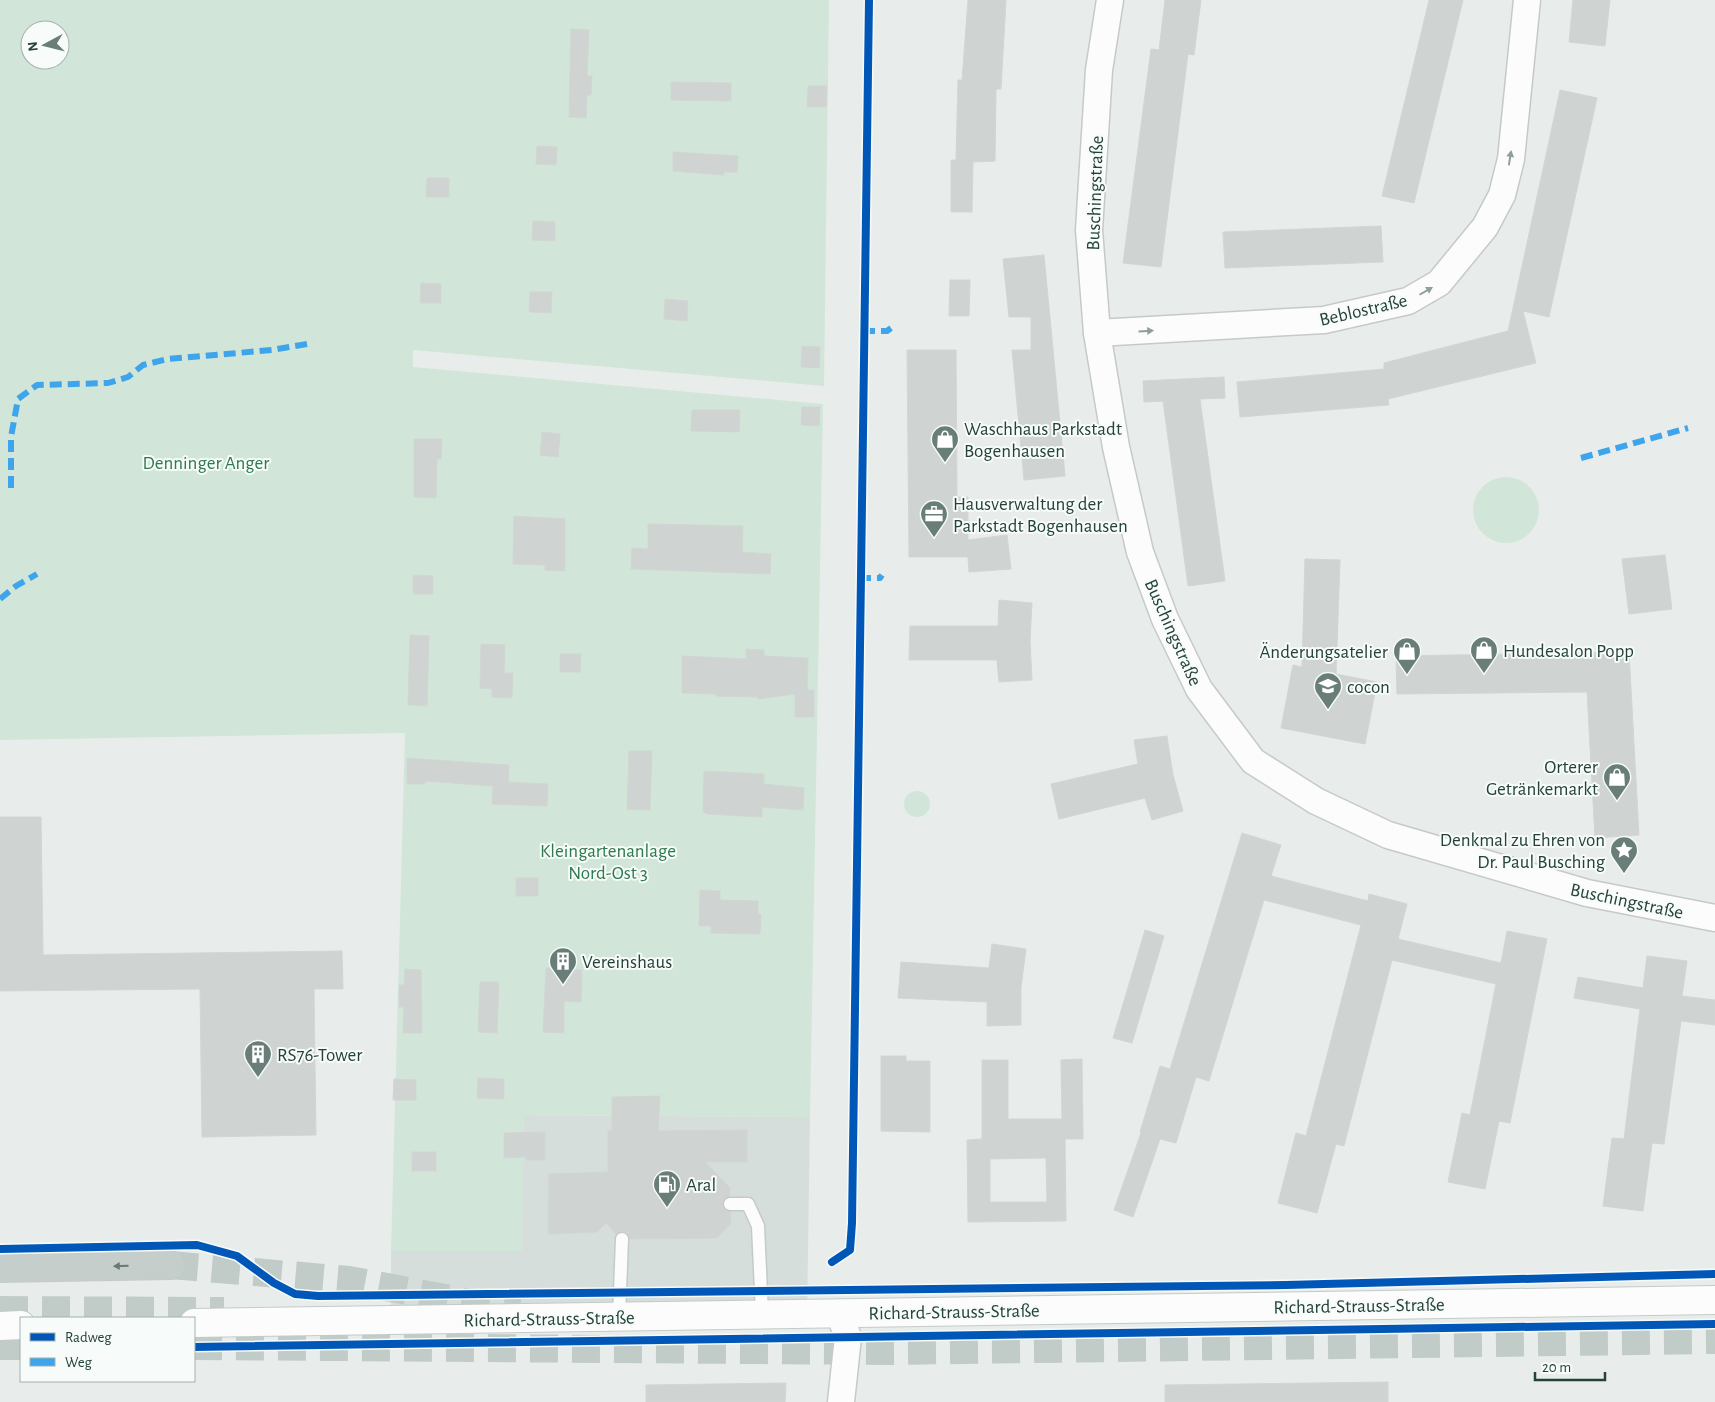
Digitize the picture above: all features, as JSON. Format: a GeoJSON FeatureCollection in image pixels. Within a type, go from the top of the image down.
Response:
{"type":"FeatureCollection","features":[{"type":"Feature","properties":{"kind":"highway"},"geometry":{"type":"LineString","coordinates":[[0,1268],[170,1264]]}},
{"type":"Feature","properties":{"kind":"main road","name":"Richard-Strauss-Straße"},"geometry":{"type":"LineString","coordinates":[[195,1323],[1715,1300]]}},
{"type":"Feature","properties":{"kind":"main road"},"geometry":{"type":"LineString","coordinates":[[0,1326],[20,1326]]}},
{"type":"Feature","properties":{"kind":"street","name":"Buschingstraße"},"geometry":{"type":"LineString","coordinates":[[1110,0],[1100,70],[1089,230],[1097,334],[1116,447],[1140,552],[1165,619],[1199,689],[1253,761],[1316,800],[1388,835],[1587,893],[1715,918]]}},
{"type":"Feature","properties":{"kind":"street","name":"Beblostraße"},"geometry":{"type":"LineString","coordinates":[[1097,334],[1324,320],[1408,301],[1439,283],[1485,227],[1502,195],[1511,159],[1527,0]]}},
{"type":"Feature","properties":{"kind":"street"},"geometry":{"type":"LineString","coordinates":[[839,1313],[848,1337],[841,1402]]}},
{"type":"Feature","properties":{"kind":"lane"},"geometry":{"type":"LineString","coordinates":[[730,1204],[748,1204],[758,1226],[762,1314]]}},
{"type":"Feature","properties":{"kind":"lane"},"geometry":{"type":"LineString","coordinates":[[619,1316],[622,1240]]}},
{"type":"Feature","properties":{"kind":"shaded area"},"geometry":{"type":"Polygon","coordinates":[[[523,1115],[810,1117],[807,1322],[391,1326],[391,1251],[522,1251],[523,1115]]]}},
{"type":"Feature","properties":{"kind":"green space"},"geometry":{"type":"Polygon","coordinates":[[[0,0],[829,0],[824,386],[413,350],[413,367],[823,404],[810,1117],[524,1115],[522,1251],[391,1251],[405,733],[0,740],[0,0]]]}},
{"type":"Feature","properties":{"kind":"green space"},"geometry":{"type":"Polygon","coordinates":[[[1506,477],[1519,480],[1529,487],[1536,497],[1539,510],[1536,523],[1529,533],[1519,540],[1506,543],[1493,540],[1483,533],[1476,523],[1473,510],[1476,497],[1483,487],[1493,480],[1506,477]]]}},
{"type":"Feature","properties":{"kind":"green space"},"geometry":{"type":"Polygon","coordinates":[[[917,791],[927,794],[930,804],[927,814],[917,817],[907,814],[904,804],[907,794],[917,791]]]}},
{"type":"Feature","properties":{"kind":"building"},"geometry":{"type":"Polygon","coordinates":[[[968,0],[1006,0],[1001,89],[996,89],[995,161],[973,162],[972,212],[951,212],[951,160],[956,160],[958,80],[962,80],[968,0]]]}},
{"type":"Feature","properties":{"kind":"building"},"geometry":{"type":"Polygon","coordinates":[[[1165,0],[1201,0],[1194,55],[1188,54],[1161,267],[1123,263],[1151,49],[1159,50],[1165,0]]]}},
{"type":"Feature","properties":{"kind":"building"},"geometry":{"type":"Polygon","coordinates":[[[1429,0],[1463,0],[1414,203],[1382,196],[1429,0]]]}},
{"type":"Feature","properties":{"kind":"building"},"geometry":{"type":"Polygon","coordinates":[[[1573,0],[1610,0],[1605,46],[1569,42],[1573,0]]]}},
{"type":"Feature","properties":{"kind":"building"},"geometry":{"type":"Polygon","coordinates":[[[571,29],[589,30],[587,76],[592,76],[591,95],[587,95],[586,118],[569,117],[571,29]]]}},
{"type":"Feature","properties":{"kind":"building"},"geometry":{"type":"Polygon","coordinates":[[[671,82],[731,83],[731,101],[671,100],[671,82]]]}},
{"type":"Feature","properties":{"kind":"building"},"geometry":{"type":"Polygon","coordinates":[[[808,86],[827,86],[826,107],[807,107],[808,86]]]}},
{"type":"Feature","properties":{"kind":"building"},"geometry":{"type":"Polygon","coordinates":[[[1560,90],[1597,98],[1549,317],[1523,311],[1536,363],[1388,399],[1389,405],[1240,417],[1237,382],[1384,369],[1384,363],[1508,331],[1560,90]]]}},
{"type":"Feature","properties":{"kind":"building"},"geometry":{"type":"Polygon","coordinates":[[[537,146],[557,147],[556,165],[536,164],[537,146]]]}},
{"type":"Feature","properties":{"kind":"building"},"geometry":{"type":"Polygon","coordinates":[[[673,152],[738,156],[737,172],[724,172],[724,175],[673,171],[673,152]]]}},
{"type":"Feature","properties":{"kind":"building"},"geometry":{"type":"Polygon","coordinates":[[[427,178],[449,178],[449,197],[426,197],[427,178]]]}},
{"type":"Feature","properties":{"kind":"building"},"geometry":{"type":"Polygon","coordinates":[[[533,221],[555,222],[555,241],[532,240],[533,221]]]}},
{"type":"Feature","properties":{"kind":"building"},"geometry":{"type":"Polygon","coordinates":[[[1381,226],[1383,262],[1225,268],[1223,232],[1381,226]]]}},
{"type":"Feature","properties":{"kind":"building"},"geometry":{"type":"Polygon","coordinates":[[[1044,255],[1065,476],[1024,480],[1012,350],[1031,350],[1031,317],[1009,317],[1003,259],[1044,255]]]}},
{"type":"Feature","properties":{"kind":"building"},"geometry":{"type":"Polygon","coordinates":[[[950,280],[970,280],[969,316],[949,316],[950,280]]]}},
{"type":"Feature","properties":{"kind":"building"},"geometry":{"type":"Polygon","coordinates":[[[421,283],[441,284],[441,303],[420,303],[421,283]]]}},
{"type":"Feature","properties":{"kind":"building"},"geometry":{"type":"Polygon","coordinates":[[[530,292],[552,292],[551,313],[529,312],[530,292]]]}},
{"type":"Feature","properties":{"kind":"building"},"geometry":{"type":"Polygon","coordinates":[[[665,299],[688,301],[687,321],[664,319],[665,299]]]}},
{"type":"Feature","properties":{"kind":"building"},"geometry":{"type":"Polygon","coordinates":[[[802,346],[820,347],[819,368],[801,367],[802,346]]]}},
{"type":"Feature","properties":{"kind":"building"},"geometry":{"type":"Polygon","coordinates":[[[907,350],[956,350],[957,497],[968,497],[968,540],[1007,535],[1011,569],[969,572],[968,557],[909,557],[907,350]]]}},
{"type":"Feature","properties":{"kind":"building"},"geometry":{"type":"Polygon","coordinates":[[[1224,377],[1225,398],[1200,399],[1225,581],[1188,586],[1163,401],[1144,402],[1143,381],[1224,377]]]}},
{"type":"Feature","properties":{"kind":"building"},"geometry":{"type":"Polygon","coordinates":[[[802,407],[820,407],[819,426],[801,425],[802,407]]]}},
{"type":"Feature","properties":{"kind":"building"},"geometry":{"type":"Polygon","coordinates":[[[692,410],[740,410],[739,432],[691,431],[692,410]]]}},
{"type":"Feature","properties":{"kind":"building"},"geometry":{"type":"Polygon","coordinates":[[[542,432],[560,434],[558,457],[540,455],[542,432]]]}},
{"type":"Feature","properties":{"kind":"building"},"geometry":{"type":"Polygon","coordinates":[[[414,439],[442,439],[441,459],[437,459],[436,498],[414,497],[414,439]]]}},
{"type":"Feature","properties":{"kind":"building"},"geometry":{"type":"Polygon","coordinates":[[[514,516],[565,519],[565,571],[545,570],[545,565],[513,564],[514,516]]]}},
{"type":"Feature","properties":{"kind":"building"},"geometry":{"type":"Polygon","coordinates":[[[648,524],[743,526],[742,552],[771,554],[770,574],[631,569],[632,548],[648,549],[648,524]]]}},
{"type":"Feature","properties":{"kind":"building"},"geometry":{"type":"Polygon","coordinates":[[[1665,555],[1672,609],[1629,614],[1622,559],[1665,555]]]}},
{"type":"Feature","properties":{"kind":"building"},"geometry":{"type":"Polygon","coordinates":[[[1305,559],[1340,560],[1336,674],[1377,682],[1365,744],[1281,728],[1293,665],[1302,667],[1305,559]]]}},
{"type":"Feature","properties":{"kind":"building"},"geometry":{"type":"Polygon","coordinates":[[[413,575],[433,576],[433,594],[413,594],[413,575]]]}},
{"type":"Feature","properties":{"kind":"building"},"geometry":{"type":"Polygon","coordinates":[[[999,600],[1032,603],[1030,641],[1032,680],[999,682],[997,660],[909,660],[910,626],[998,626],[999,600]]]}},
{"type":"Feature","properties":{"kind":"building"},"geometry":{"type":"Polygon","coordinates":[[[410,635],[429,636],[427,706],[408,705],[410,635]]]}},
{"type":"Feature","properties":{"kind":"building"},"geometry":{"type":"Polygon","coordinates":[[[481,644],[505,645],[504,673],[513,673],[512,698],[492,697],[492,689],[480,688],[481,644]]]}},
{"type":"Feature","properties":{"kind":"building"},"geometry":{"type":"Polygon","coordinates":[[[746,649],[764,650],[764,656],[808,658],[807,690],[814,690],[814,717],[795,717],[795,694],[758,699],[758,697],[682,693],[682,656],[746,659],[746,649]]]}},
{"type":"Feature","properties":{"kind":"building"},"geometry":{"type":"Polygon","coordinates":[[[1629,652],[1639,835],[1595,838],[1587,692],[1397,694],[1396,656],[1629,652]]]}},
{"type":"Feature","properties":{"kind":"building"},"geometry":{"type":"Polygon","coordinates":[[[560,654],[581,654],[580,672],[560,672],[560,654]]]}},
{"type":"Feature","properties":{"kind":"building"},"geometry":{"type":"Polygon","coordinates":[[[1167,736],[1173,775],[1183,811],[1152,820],[1145,798],[1059,819],[1051,784],[1138,764],[1134,740],[1167,736]]]}},
{"type":"Feature","properties":{"kind":"building"},"geometry":{"type":"Polygon","coordinates":[[[629,751],[652,751],[650,810],[627,809],[629,751]]]}},
{"type":"Feature","properties":{"kind":"building"},"geometry":{"type":"Polygon","coordinates":[[[407,758],[509,765],[508,782],[548,784],[547,806],[492,804],[493,786],[425,781],[425,784],[407,784],[407,758]]]}},
{"type":"Feature","properties":{"kind":"building"},"geometry":{"type":"Polygon","coordinates":[[[704,771],[764,774],[764,784],[804,788],[803,810],[762,807],[762,817],[707,814],[703,812],[704,771]]]}},
{"type":"Feature","properties":{"kind":"building"},"geometry":{"type":"Polygon","coordinates":[[[0,817],[41,817],[43,955],[342,951],[343,989],[314,989],[316,1135],[202,1137],[200,989],[0,991],[0,817]]]}},
{"type":"Feature","properties":{"kind":"building"},"geometry":{"type":"Polygon","coordinates":[[[1242,833],[1281,845],[1271,876],[1368,901],[1369,894],[1407,904],[1398,939],[1501,963],[1507,931],[1547,939],[1510,1123],[1499,1121],[1485,1189],[1448,1182],[1462,1113],[1470,1115],[1496,984],[1392,960],[1344,1146],[1336,1144],[1317,1213],[1278,1203],[1296,1133],[1306,1136],[1361,925],[1264,900],[1209,1081],[1196,1077],[1176,1143],[1160,1139],[1133,1217],[1114,1210],[1141,1133],[1160,1066],[1170,1069],[1242,833]]]}},
{"type":"Feature","properties":{"kind":"building"},"geometry":{"type":"Polygon","coordinates":[[[516,878],[538,878],[538,896],[516,896],[516,878]]]}},
{"type":"Feature","properties":{"kind":"building"},"geometry":{"type":"Polygon","coordinates":[[[700,890],[720,891],[720,900],[758,901],[758,914],[761,914],[760,934],[711,933],[711,926],[699,926],[700,890]]]}},
{"type":"Feature","properties":{"kind":"building"},"geometry":{"type":"Polygon","coordinates":[[[1145,930],[1164,936],[1132,1043],[1113,1038],[1145,930]]]}},
{"type":"Feature","properties":{"kind":"building"},"geometry":{"type":"Polygon","coordinates":[[[992,944],[1026,949],[1021,987],[1021,1025],[987,1026],[987,1002],[898,998],[901,962],[989,968],[992,944]]]}},
{"type":"Feature","properties":{"kind":"building"},"geometry":{"type":"Polygon","coordinates":[[[1647,956],[1687,961],[1682,996],[1715,1000],[1715,1025],[1681,1021],[1664,1144],[1652,1143],[1643,1211],[1603,1206],[1612,1138],[1624,1139],[1640,1009],[1574,998],[1578,977],[1643,988],[1647,956]]]}},
{"type":"Feature","properties":{"kind":"building","name":"Vereinshaus"},"geometry":{"type":"Polygon","coordinates":[[[546,968],[582,970],[581,1002],[564,1001],[564,1033],[543,1032],[546,968]]]}},
{"type":"Feature","properties":{"kind":"building"},"geometry":{"type":"Polygon","coordinates":[[[405,969],[421,970],[422,1033],[403,1033],[404,1007],[399,1007],[399,985],[404,985],[405,969]]]}},
{"type":"Feature","properties":{"kind":"building"},"geometry":{"type":"Polygon","coordinates":[[[480,982],[499,982],[497,1033],[478,1032],[480,982]]]}},
{"type":"Feature","properties":{"kind":"building"},"geometry":{"type":"Polygon","coordinates":[[[881,1056],[906,1056],[906,1061],[930,1061],[930,1132],[881,1131],[881,1056]]]}},
{"type":"Feature","properties":{"kind":"building"},"geometry":{"type":"Polygon","coordinates":[[[1082,1059],[1083,1139],[1065,1139],[1066,1221],[968,1222],[967,1140],[982,1139],[982,1060],[1008,1060],[1008,1119],[1062,1119],[1061,1060],[1082,1059]],[[1046,1158],[990,1159],[990,1202],[1047,1202],[1046,1158]]]}},
{"type":"Feature","properties":{"kind":"building"},"geometry":{"type":"Polygon","coordinates":[[[478,1078],[504,1079],[504,1099],[477,1098],[478,1078]]]}},
{"type":"Feature","properties":{"kind":"building"},"geometry":{"type":"Polygon","coordinates":[[[394,1079],[416,1080],[416,1100],[393,1100],[394,1079]]]}},
{"type":"Feature","properties":{"kind":"building"},"geometry":{"type":"Polygon","coordinates":[[[660,1096],[658,1131],[747,1130],[747,1162],[705,1162],[730,1188],[730,1196],[723,1200],[722,1204],[726,1211],[730,1212],[731,1223],[717,1238],[630,1239],[627,1232],[622,1231],[616,1234],[606,1223],[597,1232],[548,1234],[549,1174],[608,1172],[608,1131],[612,1130],[612,1097],[660,1096]]]}},
{"type":"Feature","properties":{"kind":"building"},"geometry":{"type":"Polygon","coordinates":[[[545,1132],[545,1160],[526,1160],[526,1157],[504,1158],[504,1133],[545,1132]]]}},
{"type":"Feature","properties":{"kind":"building"},"geometry":{"type":"Polygon","coordinates":[[[412,1152],[436,1152],[436,1171],[412,1171],[412,1152]]]}},
{"type":"Feature","properties":{"kind":"building"},"geometry":{"type":"Polygon","coordinates":[[[1388,1382],[1388,1402],[1165,1402],[1165,1385],[1388,1382]]]}},
{"type":"Feature","properties":{"kind":"building"},"geometry":{"type":"Polygon","coordinates":[[[786,1383],[785,1402],[646,1402],[646,1385],[786,1383]]]}},
{"type":"Feature","properties":{"kind":"tunnel"},"geometry":{"type":"LineString","coordinates":[[170,1265],[349,1280],[519,1312]]}},
{"type":"Feature","properties":{"kind":"tunnel"},"geometry":{"type":"LineString","coordinates":[[0,1310],[224,1311]]}},
{"type":"Feature","properties":{"kind":"tunnel"},"geometry":{"type":"LineString","coordinates":[[195,1346],[888,1351],[1715,1340]]}},
{"type":"Feature","properties":{"kind":"tunnel"},"geometry":{"type":"LineString","coordinates":[[0,1346],[20,1346]]}},
{"type":"Feature","properties":{"kind":"marked path"},"geometry":{"type":"LineString","coordinates":[[863,331],[887,331],[891,328]]}},
{"type":"Feature","properties":{"kind":"marked path"},"geometry":{"type":"LineString","coordinates":[[11,488],[11,437],[18,399],[37,385],[108,383],[128,377],[143,365],[168,359],[272,350],[313,343]]}},
{"type":"Feature","properties":{"kind":"marked path"},"geometry":{"type":"LineString","coordinates":[[1581,458],[1688,428]]}},
{"type":"Feature","properties":{"kind":"marked path"},"geometry":{"type":"LineString","coordinates":[[0,599],[16,586],[37,574]]}},
{"type":"Feature","properties":{"kind":"marked path"},"geometry":{"type":"LineString","coordinates":[[859,578],[880,578],[882,575]]}},
{"type":"Feature","properties":{"kind":"cycle path"},"geometry":{"type":"LineString","coordinates":[[832,1262],[850,1250],[852,1223],[869,0]]}},
{"type":"Feature","properties":{"kind":"cycle path"},"geometry":{"type":"LineString","coordinates":[[0,1249],[197,1245],[237,1256],[274,1283],[295,1294],[318,1296],[1286,1285],[1715,1274]]}},
{"type":"Feature","properties":{"kind":"cycle path"},"geometry":{"type":"LineString","coordinates":[[195,1347],[1715,1324]]}},
{"type":"Feature","properties":{"kind":"place","name":"Waschhaus Parkstadt Bogenhausen"},"geometry":{"type":"Point","coordinates":[945,463]}},
{"type":"Feature","properties":{"kind":"place","name":"Hausverwaltung der Parkstadt Bogenhausen"},"geometry":{"type":"Point","coordinates":[934,538]}},
{"type":"Feature","properties":{"kind":"place","name":"Hundesalon Popp"},"geometry":{"type":"Point","coordinates":[1484,674]}},
{"type":"Feature","properties":{"kind":"place","name":"Änderungsatelier"},"geometry":{"type":"Point","coordinates":[1407,675]}},
{"type":"Feature","properties":{"kind":"place","name":"cocon"},"geometry":{"type":"Point","coordinates":[1328,710]}},
{"type":"Feature","properties":{"kind":"place","name":"Orterer Getränkemarkt"},"geometry":{"type":"Point","coordinates":[1617,801]}},
{"type":"Feature","properties":{"kind":"place","name":"Denkmal zu Ehren von Dr. Paul Busching"},"geometry":{"type":"Point","coordinates":[1624,874]}},
{"type":"Feature","properties":{"kind":"place","name":"Vereinshaus"},"geometry":{"type":"Point","coordinates":[563,985]}},
{"type":"Feature","properties":{"kind":"place","name":"RS76-Tower"},"geometry":{"type":"Point","coordinates":[258,1078]}},
{"type":"Feature","properties":{"kind":"place","name":"Aral"},"geometry":{"type":"Point","coordinates":[667,1208]}},
{"type":"Feature","properties":{"kind":"park label","name":"Denninger Anger"},"geometry":{"type":"Point","coordinates":[206,462]}},
{"type":"Feature","properties":{"kind":"park label","name":"Kleingartenanlage Nord-Ost 3"},"geometry":{"type":"Point","coordinates":[608,861]}}]}
